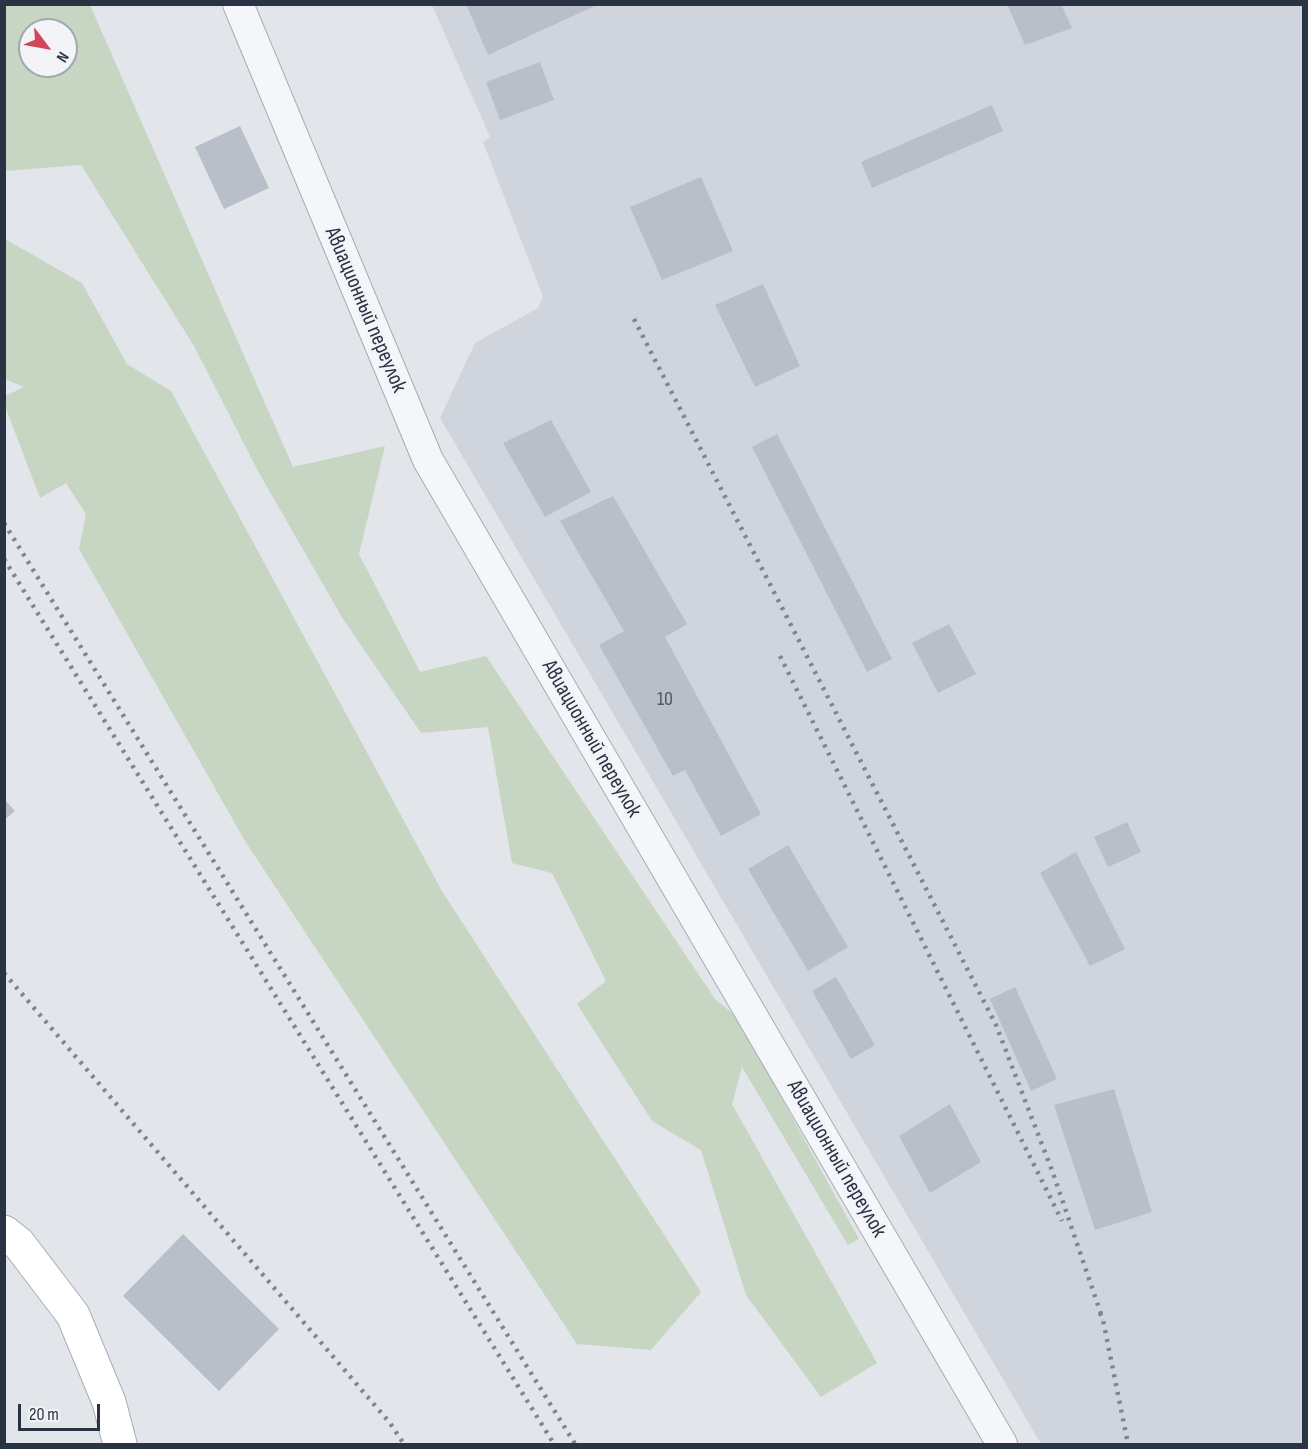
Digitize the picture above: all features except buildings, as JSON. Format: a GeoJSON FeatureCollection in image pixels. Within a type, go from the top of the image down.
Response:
{"type":"FeatureCollection","features":[{"type":"Feature","properties":{"kind":"street","name":"Авиационный переулок"},"geometry":{"type":"LineString","coordinates":[[238,4],[428,460],[1002,1444]]}},
{"type":"Feature","properties":{"kind":"street"},"geometry":{"type":"LineString","coordinates":[[4,1232],[19,1244],[73,1315],[109,1402],[120,1444]]}},
{"type":"Feature","properties":{"kind":"shaded area"},"geometry":{"type":"Polygon","coordinates":[[[432,5],[1303,5],[1303,1444],[1041,1444],[440,418],[475,343],[538,308],[543,297],[483,142],[490,137],[432,5]]]}},
{"type":"Feature","properties":{"kind":"green space"},"geometry":{"type":"Polygon","coordinates":[[[5,5],[90,5],[293,467],[385,446],[359,554],[420,672],[486,656],[715,999],[737,1017],[859,1239],[848,1245],[742,1067],[732,1104],[877,1363],[821,1397],[746,1295],[701,1150],[652,1121],[577,1004],[606,981],[552,873],[512,863],[488,727],[421,733],[343,619],[259,473],[194,346],[81,165],[5,171],[5,5]]]}},
{"type":"Feature","properties":{"kind":"green space"},"geometry":{"type":"Polygon","coordinates":[[[5,239],[82,283],[127,364],[171,391],[442,891],[701,1292],[651,1350],[577,1344],[245,841],[79,549],[86,514],[66,483],[40,498],[5,406],[5,396],[24,387],[5,379],[5,239]]]}},
{"type":"Feature","properties":{"kind":"railway"},"geometry":{"type":"LineString","coordinates":[[634,319],[996,1025],[1053,1173],[1103,1320]]}},
{"type":"Feature","properties":{"kind":"railway"},"geometry":{"type":"LineString","coordinates":[[4,523],[575,1444]]}},
{"type":"Feature","properties":{"kind":"railway"},"geometry":{"type":"LineString","coordinates":[[4,559],[554,1444]]}},
{"type":"Feature","properties":{"kind":"railway"},"geometry":{"type":"LineString","coordinates":[[780,656],[1062,1221]]}},
{"type":"Feature","properties":{"kind":"railway"},"geometry":{"type":"LineString","coordinates":[[4,973],[390,1423],[404,1444]]}},
{"type":"Feature","properties":{"kind":"railway"},"geometry":{"type":"LineString","coordinates":[[1100,1313],[1128,1444]]}}]}
